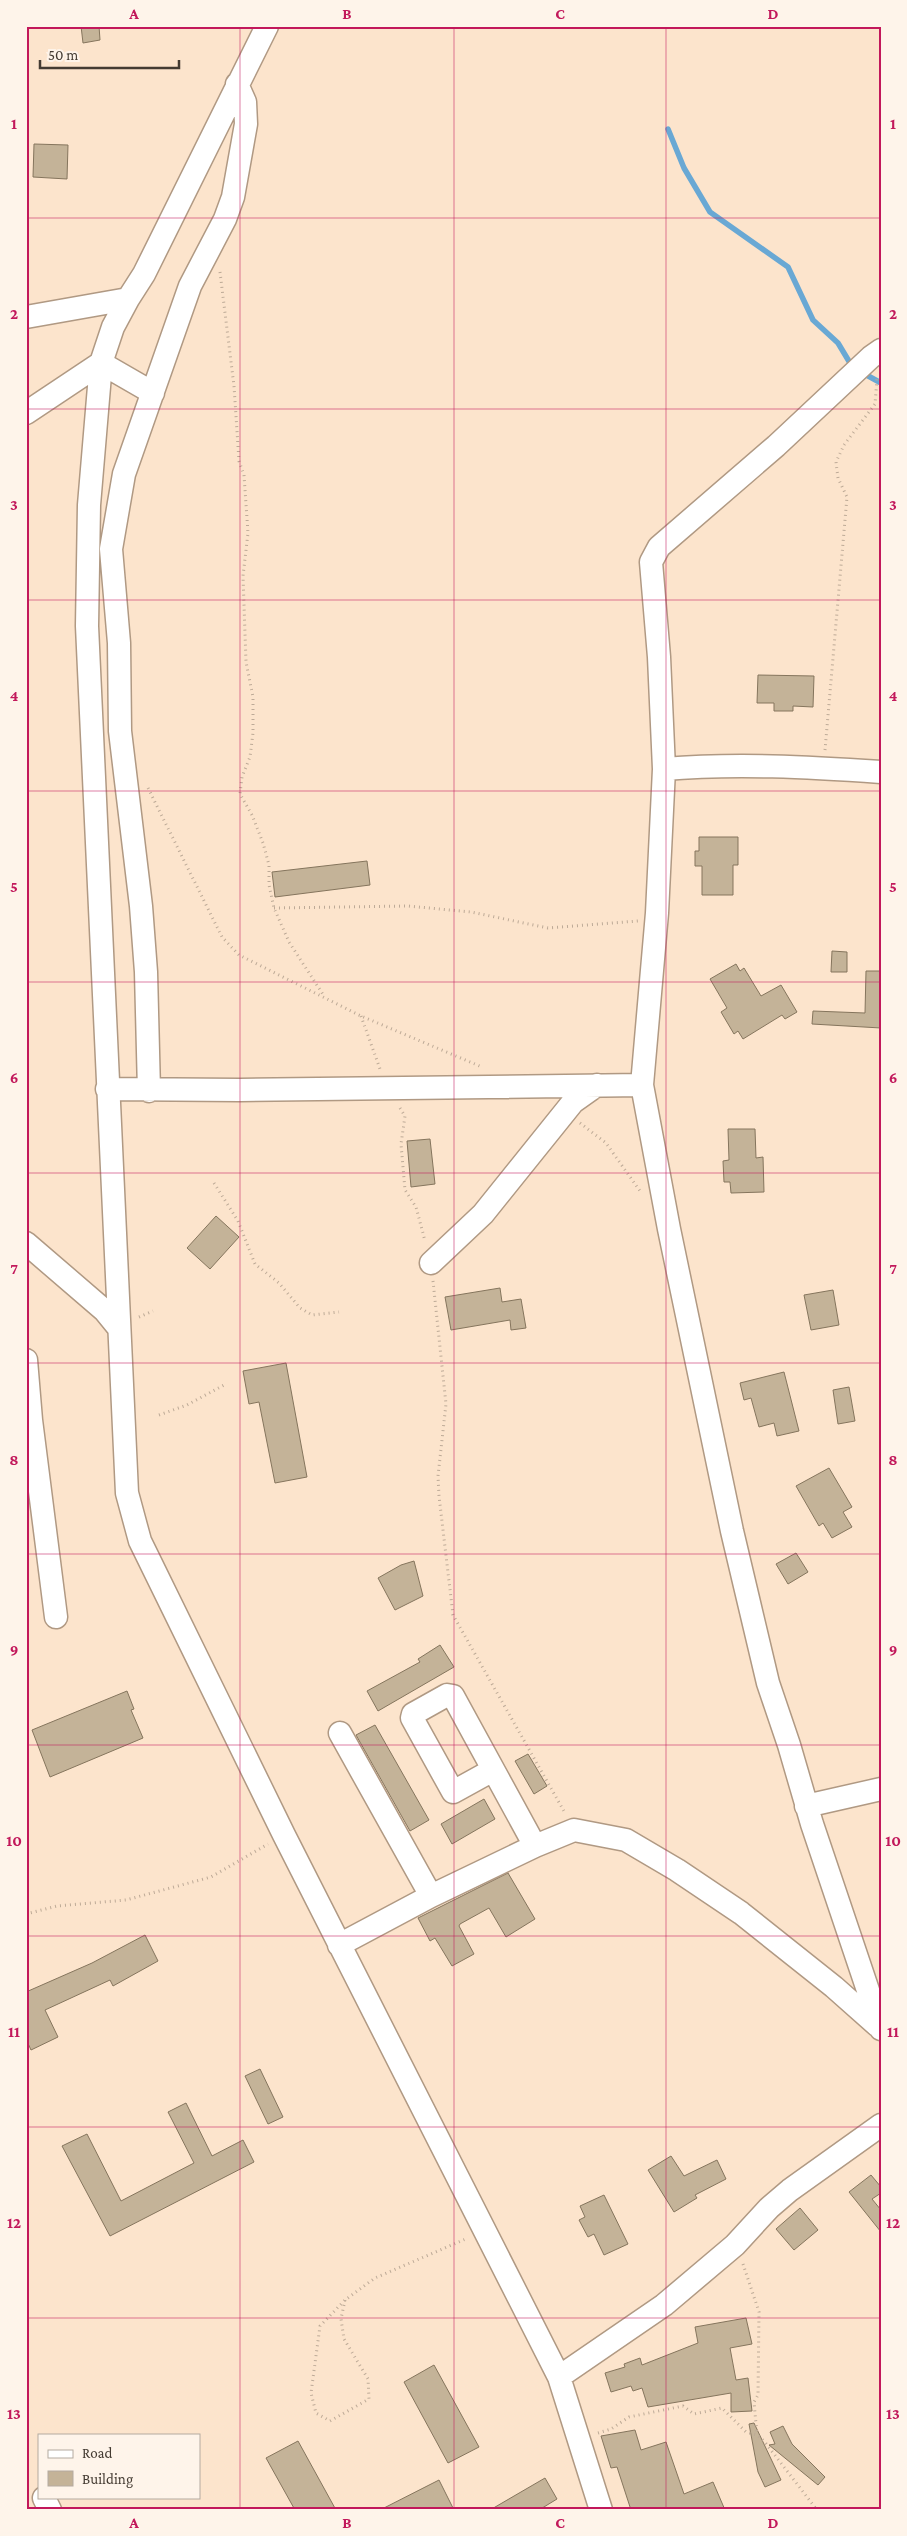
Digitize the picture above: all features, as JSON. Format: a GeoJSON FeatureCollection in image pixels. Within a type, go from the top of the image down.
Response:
{"type":"FeatureCollection","features":[{"type":"Feature","properties":{"kind":"street"},"geometry":{"type":"LineString","coordinates":[[267,26],[144,274],[128,299],[114,327],[101,363],[89,505],[87,626],[127,1493],[132,1518],[140,1541],[339,1945],[559,2377],[598,2509]]}},
{"type":"Feature","properties":{"kind":"street"},"geometry":{"type":"LineString","coordinates":[[150,1091],[146,972],[141,906],[120,731],[119,644],[111,548],[124,474],[190,286],[225,219],[235,187],[246,124],[245,102],[237,84]]}},
{"type":"Feature","properties":{"kind":"street"},"geometry":{"type":"LineString","coordinates":[[26,317],[128,299]]}},
{"type":"Feature","properties":{"kind":"street"},"geometry":{"type":"LineString","coordinates":[[876,353],[776,446],[658,547],[651,562],[659,657],[664,769],[657,913],[642,1085],[669,1229],[744,1590],[768,1683],[806,1806],[881,2028]]}},
{"type":"Feature","properties":{"kind":"street"},"geometry":{"type":"LineString","coordinates":[[101,363],[153,393]]}},
{"type":"Feature","properties":{"kind":"street"},"geometry":{"type":"LineString","coordinates":[[26,413],[101,363]]}},
{"type":"Feature","properties":{"kind":"street"},"geometry":{"type":"LineString","coordinates":[[664,769],[718,766],[824,768],[881,772]]}},
{"type":"Feature","properties":{"kind":"street"},"geometry":{"type":"LineString","coordinates":[[107,1089],[150,1091],[597,1084],[642,1085]]}},
{"type":"Feature","properties":{"kind":"street"},"geometry":{"type":"LineString","coordinates":[[431,1263],[483,1214],[564,1111],[582,1094],[597,1084]]}},
{"type":"Feature","properties":{"kind":"street"},"geometry":{"type":"LineString","coordinates":[[26,1243],[105,1311],[118,1326]]}},
{"type":"Feature","properties":{"kind":"street"},"geometry":{"type":"LineString","coordinates":[[26,1360],[31,1420],[56,1618]]}},
{"type":"Feature","properties":{"kind":"street"},"geometry":{"type":"LineString","coordinates":[[340,1733],[431,1896]]}},
{"type":"Feature","properties":{"kind":"street"},"geometry":{"type":"LineString","coordinates":[[493,1770],[535,1846]]}},
{"type":"Feature","properties":{"kind":"street"},"geometry":{"type":"LineString","coordinates":[[806,1806],[881,1789]]}},
{"type":"Feature","properties":{"kind":"street"},"geometry":{"type":"LineString","coordinates":[[339,1945],[431,1896],[535,1846],[574,1830],[626,1840],[670,1865],[741,1913],[881,2028]]}},
{"type":"Feature","properties":{"kind":"street"},"geometry":{"type":"LineString","coordinates":[[559,2377],[664,2305],[735,2245],[769,2208],[790,2190],[881,2125]]}},
{"type":"Feature","properties":{"kind":"path"},"geometry":{"type":"LineString","coordinates":[[220,267],[234,386],[239,461],[244,475],[248,533],[243,576],[246,662],[253,697],[253,733],[250,757],[242,777],[240,794],[252,815],[263,843],[269,865],[269,885],[274,908],[289,942],[324,996]]}},
{"type":"Feature","properties":{"kind":"path"},"geometry":{"type":"LineString","coordinates":[[824,768],[847,497],[838,478],[836,462],[844,445],[875,404],[877,380],[876,353]]}},
{"type":"Feature","properties":{"kind":"path"},"geometry":{"type":"LineString","coordinates":[[147,785],[222,937],[239,955],[361,1016],[469,1059],[485,1068]]}},
{"type":"Feature","properties":{"kind":"path"},"geometry":{"type":"LineString","coordinates":[[274,908],[408,906],[471,912],[548,928],[633,923],[657,913]]}},
{"type":"Feature","properties":{"kind":"path"},"geometry":{"type":"LineString","coordinates":[[361,1016],[387,1088],[405,1116],[401,1144],[405,1190],[416,1207],[431,1263],[446,1404],[438,1476],[439,1496],[453,1615],[574,1830]]}},
{"type":"Feature","properties":{"kind":"path"},"geometry":{"type":"LineString","coordinates":[[564,1111],[606,1143],[635,1181],[642,1195]]}},
{"type":"Feature","properties":{"kind":"path"},"geometry":{"type":"LineString","coordinates":[[214,1182],[238,1222],[256,1264],[279,1283],[300,1308],[312,1314],[339,1312]]}},
{"type":"Feature","properties":{"kind":"path"},"geometry":{"type":"LineString","coordinates":[[159,1415],[187,1405],[226,1384]]}},
{"type":"Feature","properties":{"kind":"path"},"geometry":{"type":"LineString","coordinates":[[26,1914],[57,1906],[126,1900],[211,1877],[284,1835]]}},
{"type":"Feature","properties":{"kind":"path"},"geometry":{"type":"LineString","coordinates":[[345,2300],[341,2319],[344,2339],[368,2379],[369,2398],[330,2421],[316,2413],[311,2393],[320,2326],[345,2300],[374,2278],[485,2231]]}},
{"type":"Feature","properties":{"kind":"path"},"geometry":{"type":"LineString","coordinates":[[735,2245],[750,2281],[758,2312],[758,2394],[754,2402],[757,2435],[818,2508],[817,2510]]}},
{"type":"Feature","properties":{"kind":"path"},"geometry":{"type":"LineString","coordinates":[[578,2438],[611,2429],[629,2417],[683,2406],[694,2414],[722,2408],[746,2432],[757,2435]]}},
{"type":"Feature","properties":{"kind":"building"},"geometry":{"type":"Polygon","coordinates":[[[81,26],[99,26],[100,40],[83,43],[81,26]]]}},
{"type":"Feature","properties":{"kind":"building"},"geometry":{"type":"Polygon","coordinates":[[[34,144],[68,145],[67,179],[33,177],[34,144]]]}},
{"type":"Feature","properties":{"kind":"building"},"geometry":{"type":"Polygon","coordinates":[[[758,675],[814,676],[813,707],[793,706],[793,711],[774,711],[774,703],[757,703],[758,675]]]}},
{"type":"Feature","properties":{"kind":"building"},"geometry":{"type":"Polygon","coordinates":[[[699,837],[738,837],[738,865],[733,865],[733,895],[702,895],[702,866],[695,866],[695,851],[699,851],[699,837]]]}},
{"type":"Feature","properties":{"kind":"building"},"geometry":{"type":"Polygon","coordinates":[[[367,861],[370,885],[275,897],[272,872],[367,861]]]}},
{"type":"Feature","properties":{"kind":"building"},"geometry":{"type":"Polygon","coordinates":[[[832,951],[847,952],[847,972],[831,972],[832,951]]]}},
{"type":"Feature","properties":{"kind":"building"},"geometry":{"type":"Polygon","coordinates":[[[736,964],[740,971],[744,968],[761,996],[781,985],[797,1012],[785,1019],[782,1015],[743,1039],[738,1031],[734,1034],[721,1012],[727,1008],[710,979],[736,964]]]}},
{"type":"Feature","properties":{"kind":"building"},"geometry":{"type":"Polygon","coordinates":[[[866,971],[881,971],[881,1028],[812,1024],[813,1011],[865,1013],[866,971]]]}},
{"type":"Feature","properties":{"kind":"building"},"geometry":{"type":"Polygon","coordinates":[[[728,1129],[755,1129],[756,1158],[763,1157],[764,1192],[731,1193],[730,1182],[724,1182],[723,1161],[729,1160],[728,1129]]]}},
{"type":"Feature","properties":{"kind":"building"},"geometry":{"type":"Polygon","coordinates":[[[430,1139],[435,1184],[411,1187],[407,1141],[430,1139]]]}},
{"type":"Feature","properties":{"kind":"building"},"geometry":{"type":"Polygon","coordinates":[[[216,1216],[239,1237],[210,1269],[187,1248],[216,1216]]]}},
{"type":"Feature","properties":{"kind":"building"},"geometry":{"type":"Polygon","coordinates":[[[500,1288],[502,1302],[521,1299],[526,1328],[511,1330],[510,1320],[451,1330],[445,1297],[500,1288]]]}},
{"type":"Feature","properties":{"kind":"building"},"geometry":{"type":"Polygon","coordinates":[[[833,1290],[839,1325],[811,1330],[804,1295],[833,1290]]]}},
{"type":"Feature","properties":{"kind":"building"},"geometry":{"type":"Polygon","coordinates":[[[286,1363],[307,1477],[275,1483],[259,1402],[249,1404],[243,1371],[286,1363]]]}},
{"type":"Feature","properties":{"kind":"building"},"geometry":{"type":"Polygon","coordinates":[[[784,1372],[799,1431],[777,1436],[774,1423],[759,1427],[751,1398],[744,1400],[740,1383],[784,1372]]]}},
{"type":"Feature","properties":{"kind":"building"},"geometry":{"type":"Polygon","coordinates":[[[849,1387],[855,1421],[838,1424],[833,1390],[849,1387]]]}},
{"type":"Feature","properties":{"kind":"building"},"geometry":{"type":"Polygon","coordinates":[[[829,1468],[852,1507],[843,1512],[852,1527],[832,1538],[823,1523],[819,1526],[796,1486],[829,1468]]]}},
{"type":"Feature","properties":{"kind":"building"},"geometry":{"type":"Polygon","coordinates":[[[796,1553],[808,1572],[788,1584],[776,1564],[796,1553]]]}},
{"type":"Feature","properties":{"kind":"building"},"geometry":{"type":"Polygon","coordinates":[[[414,1561],[423,1596],[395,1610],[378,1578],[401,1565],[414,1561]]]}},
{"type":"Feature","properties":{"kind":"building"},"geometry":{"type":"Polygon","coordinates":[[[440,1645],[454,1667],[378,1711],[367,1691],[420,1662],[418,1659],[440,1645]]]}},
{"type":"Feature","properties":{"kind":"building"},"geometry":{"type":"Polygon","coordinates":[[[127,1691],[134,1709],[131,1710],[143,1738],[50,1777],[32,1730],[127,1691]]]}},
{"type":"Feature","properties":{"kind":"building"},"geometry":{"type":"Polygon","coordinates":[[[375,1725],[429,1820],[410,1831],[356,1735],[375,1725]]]}},
{"type":"Feature","properties":{"kind":"building"},"geometry":{"type":"Polygon","coordinates":[[[528,1754],[547,1786],[534,1794],[515,1761],[528,1754]]]}},
{"type":"Feature","properties":{"kind":"building"},"geometry":{"type":"Polygon","coordinates":[[[484,1799],[495,1819],[452,1844],[441,1824],[484,1799]]]}},
{"type":"Feature","properties":{"kind":"building"},"geometry":{"type":"Polygon","coordinates":[[[508,1873],[535,1919],[506,1937],[489,1908],[460,1924],[459,1926],[474,1954],[452,1966],[435,1938],[430,1941],[418,1918],[508,1873]]]}},
{"type":"Feature","properties":{"kind":"building"},"geometry":{"type":"Polygon","coordinates":[[[145,1935],[158,1961],[113,1986],[110,1980],[45,2010],[58,2037],[31,2050],[26,2039],[26,1992],[92,1963],[145,1935]]]}},
{"type":"Feature","properties":{"kind":"building"},"geometry":{"type":"Polygon","coordinates":[[[260,2069],[283,2117],[268,2124],[245,2076],[260,2069]]]}},
{"type":"Feature","properties":{"kind":"building"},"geometry":{"type":"Polygon","coordinates":[[[186,2103],[212,2156],[243,2140],[254,2162],[110,2236],[62,2146],[87,2134],[121,2201],[194,2163],[168,2112],[186,2103]]]}},
{"type":"Feature","properties":{"kind":"building"},"geometry":{"type":"Polygon","coordinates":[[[671,2156],[684,2176],[717,2160],[726,2179],[695,2195],[697,2198],[674,2212],[648,2170],[671,2156]]]}},
{"type":"Feature","properties":{"kind":"building"},"geometry":{"type":"Polygon","coordinates":[[[871,2175],[881,2187],[881,2193],[872,2199],[881,2210],[881,2232],[849,2192],[871,2175]]]}},
{"type":"Feature","properties":{"kind":"building"},"geometry":{"type":"Polygon","coordinates":[[[604,2195],[628,2244],[604,2255],[594,2234],[588,2237],[579,2220],[585,2217],[580,2206],[604,2195]]]}},
{"type":"Feature","properties":{"kind":"building"},"geometry":{"type":"Polygon","coordinates":[[[800,2208],[818,2230],[794,2250],[776,2229],[800,2208]]]}},
{"type":"Feature","properties":{"kind":"building"},"geometry":{"type":"Polygon","coordinates":[[[746,2318],[752,2344],[730,2348],[736,2380],[748,2378],[752,2411],[731,2412],[731,2393],[648,2407],[642,2388],[633,2391],[631,2386],[611,2392],[605,2373],[625,2367],[624,2364],[640,2358],[642,2365],[698,2343],[695,2327],[746,2318]]]}},
{"type":"Feature","properties":{"kind":"building"},"geometry":{"type":"Polygon","coordinates":[[[434,2365],[479,2447],[448,2463],[404,2382],[434,2365]]]}},
{"type":"Feature","properties":{"kind":"building"},"geometry":{"type":"Polygon","coordinates":[[[754,2423],[781,2480],[765,2487],[758,2472],[749,2424],[754,2423]]]}},
{"type":"Feature","properties":{"kind":"building"},"geometry":{"type":"Polygon","coordinates":[[[783,2426],[792,2444],[825,2477],[818,2485],[769,2445],[775,2444],[770,2432],[783,2426]]]}},
{"type":"Feature","properties":{"kind":"building"},"geometry":{"type":"Polygon","coordinates":[[[635,2430],[641,2450],[666,2442],[684,2494],[713,2482],[725,2510],[631,2510],[617,2467],[611,2468],[601,2436],[635,2430]]]}},
{"type":"Feature","properties":{"kind":"building"},"geometry":{"type":"Polygon","coordinates":[[[298,2441],[336,2510],[295,2510],[266,2458],[298,2441]]]}},
{"type":"Feature","properties":{"kind":"building"},"geometry":{"type":"Polygon","coordinates":[[[545,2478],[557,2499],[539,2510],[490,2510],[545,2478]]]}},
{"type":"Feature","properties":{"kind":"building"},"geometry":{"type":"Polygon","coordinates":[[[439,2480],[454,2510],[380,2510],[439,2480]]]}},
{"type":"Feature","properties":{"kind":"waterway"},"geometry":{"type":"LineString","coordinates":[[668,129],[684,168],[710,212],[788,267],[813,320],[838,343],[853,368]]}},
{"type":"Feature","properties":{"kind":"waterway"},"geometry":{"type":"LineString","coordinates":[[861,372],[881,383]]}}]}
